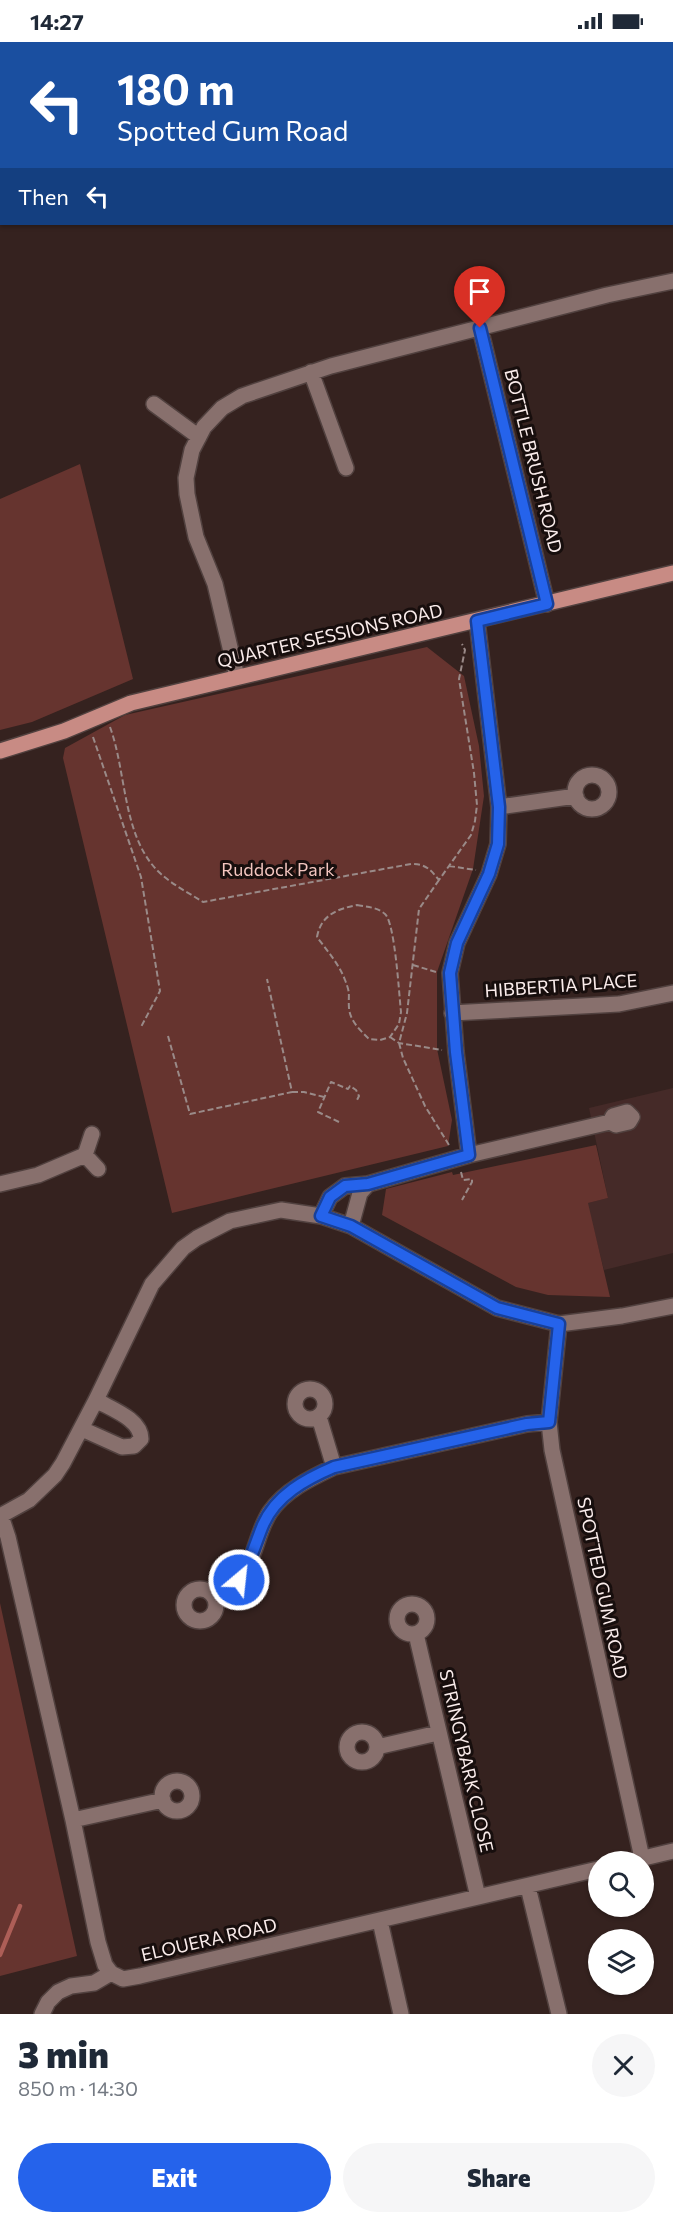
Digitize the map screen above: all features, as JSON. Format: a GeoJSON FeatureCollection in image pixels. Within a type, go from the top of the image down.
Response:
{"type":"FeatureCollection","features":[{"type":"Feature","properties":{"kind":"main road","name":"QUARTER SESSIONS ROAD"},"geometry":{"type":"LineString","coordinates":[[0,751],[64,730],[130,703],[673,573]]}},
{"type":"Feature","properties":{"kind":"street"},"geometry":{"type":"LineString","coordinates":[[237,677],[214,584],[196,537],[187,494],[188,463],[199,436],[222,408],[242,396],[311,372],[607,295],[673,281]]}},
{"type":"Feature","properties":{"kind":"street","name":"BOTTLE BRUSH ROAD"},"geometry":{"type":"LineString","coordinates":[[480,328],[547,604]]}},
{"type":"Feature","properties":{"kind":"street"},"geometry":{"type":"LineString","coordinates":[[311,372],[346,468]]}},
{"type":"Feature","properties":{"kind":"street"},"geometry":{"type":"LineString","coordinates":[[154,404],[199,436]]}},
{"type":"Feature","properties":{"kind":"street"},"geometry":{"type":"LineString","coordinates":[[464,1156],[450,973],[457,943],[489,874],[498,844],[499,807],[477,621]]}},
{"type":"Feature","properties":{"kind":"street"},"geometry":{"type":"LineString","coordinates":[[499,807],[576,796]]}},
{"type":"Feature","properties":{"kind":"street","name":"HIBBERTIA PLACE"},"geometry":{"type":"LineString","coordinates":[[452,1013],[619,1004],[673,993]]}},
{"type":"Feature","properties":{"kind":"street"},"geometry":{"type":"LineString","coordinates":[[321,1216],[334,1192],[345,1186],[368,1184],[464,1156],[610,1122]]}},
{"type":"Feature","properties":{"kind":"street"},"geometry":{"type":"LineString","coordinates":[[0,1184],[38,1174],[85,1155],[92,1134]]}},
{"type":"Feature","properties":{"kind":"street"},"geometry":{"type":"LineString","coordinates":[[85,1155],[98,1169]]}},
{"type":"Feature","properties":{"kind":"street"},"geometry":{"type":"LineString","coordinates":[[351,1226],[358,1199],[368,1184]]}},
{"type":"Feature","properties":{"kind":"street"},"geometry":{"type":"LineString","coordinates":[[42,2014],[48,2002],[58,1992],[71,1986],[94,1983],[111,1972],[105,1965],[98,1942],[73,1820],[8,1537],[0,1516],[29,1500],[55,1476],[82,1429],[152,1284],[183,1248],[230,1221],[282,1210],[321,1216],[351,1226],[497,1308],[559,1324],[622,1316],[673,1306]]}},
{"type":"Feature","properties":{"kind":"street","name":"SPOTTED GUM ROAD"},"geometry":{"type":"LineString","coordinates":[[559,1324],[549,1422],[552,1450],[640,1851]]}},
{"type":"Feature","properties":{"kind":"street"},"geometry":{"type":"LineString","coordinates":[[82,1429],[122,1447],[134,1446],[141,1439],[141,1433],[133,1422],[96,1400]]}},
{"type":"Feature","properties":{"kind":"street"},"geometry":{"type":"LineString","coordinates":[[319,1417],[334,1467]]}},
{"type":"Feature","properties":{"kind":"street"},"geometry":{"type":"LineString","coordinates":[[216,1600],[239,1580],[246,1569],[264,1522],[281,1499],[301,1484],[334,1467],[527,1424],[549,1422]]}},
{"type":"Feature","properties":{"kind":"street","name":"STRINGYBARK CLOSE"},"geometry":{"type":"LineString","coordinates":[[416,1634],[478,1897]]}},
{"type":"Feature","properties":{"kind":"street"},"geometry":{"type":"LineString","coordinates":[[377,1747],[438,1733]]}},
{"type":"Feature","properties":{"kind":"street"},"geometry":{"type":"LineString","coordinates":[[73,1820],[163,1800]]}},
{"type":"Feature","properties":{"kind":"street"},"geometry":{"type":"LineString","coordinates":[[654,1855],[673,1851]]}},
{"type":"Feature","properties":{"kind":"street","name":"ELOUERA ROAD"},"geometry":{"type":"LineString","coordinates":[[111,1972],[123,1978],[140,1976],[588,1872]]}},
{"type":"Feature","properties":{"kind":"street"},"geometry":{"type":"LineString","coordinates":[[528,1887],[559,2014]]}},
{"type":"Feature","properties":{"kind":"street"},"geometry":{"type":"LineString","coordinates":[[380,1921],[401,2014]]}},
{"type":"Feature","properties":{"kind":"path"},"geometry":{"type":"LineString","coordinates":[[462,644],[465,650],[459,679],[474,773],[477,805],[475,821],[471,835],[419,909],[407,1013],[399,1043],[403,1058],[425,1106],[464,1156],[463,1180],[472,1179],[462,1200]]}},
{"type":"Feature","properties":{"kind":"path"},"geometry":{"type":"LineString","coordinates":[[110,727],[123,789],[141,848],[160,873],[203,902],[411,864],[429,867],[439,880]]}},
{"type":"Feature","properties":{"kind":"path"},"geometry":{"type":"LineString","coordinates":[[93,737],[141,877],[160,991],[141,1027]]}},
{"type":"Feature","properties":{"kind":"path"},"geometry":{"type":"LineString","coordinates":[[449,866],[489,874]]}},
{"type":"Feature","properties":{"kind":"path"},"geometry":{"type":"LineString","coordinates":[[357,905],[377,909],[389,919],[393,933],[401,1012],[399,1024],[390,1037],[380,1040],[369,1039],[352,1019],[349,1007],[351,995],[344,977],[334,957],[317,937],[319,927],[333,912],[357,905]]}},
{"type":"Feature","properties":{"kind":"path"},"geometry":{"type":"LineString","coordinates":[[413,965],[450,973]]}},
{"type":"Feature","properties":{"kind":"path"},"geometry":{"type":"LineString","coordinates":[[267,979],[292,1092]]}},
{"type":"Feature","properties":{"kind":"path"},"geometry":{"type":"LineString","coordinates":[[401,1012],[407,1013]]}},
{"type":"Feature","properties":{"kind":"path"},"geometry":{"type":"LineString","coordinates":[[168,1036],[190,1114],[292,1092],[304,1092],[324,1097]]}},
{"type":"Feature","properties":{"kind":"path"},"geometry":{"type":"LineString","coordinates":[[390,1037],[399,1043],[456,1052]]}},
{"type":"Feature","properties":{"kind":"path"},"geometry":{"type":"LineString","coordinates":[[339,1122],[318,1112],[331,1082],[348,1089],[350,1086],[356,1090],[359,1096],[357,1100]]}},
{"type":"Feature","properties":{"kind":"shaded area"},"geometry":{"type":"Polygon","coordinates":[[[673,1088],[673,1253],[604,1270],[587,1203],[608,1198],[589,1108],[673,1088]]]}},
{"type":"Feature","properties":{"kind":"green space"},"geometry":{"type":"Polygon","coordinates":[[[80,464],[133,679],[32,722],[0,730],[0,499],[80,464]]]}},
{"type":"Feature","properties":{"kind":"green space","name":"Ruddock Park"},"geometry":{"type":"Polygon","coordinates":[[[427,647],[464,676],[479,746],[484,796],[473,869],[437,972],[437,1049],[452,1120],[448,1146],[172,1213],[63,758],[65,748],[125,715],[427,647]]]}},
{"type":"Feature","properties":{"kind":"green space"},"geometry":{"type":"Polygon","coordinates":[[[596,1145],[608,1198],[588,1203],[610,1297],[548,1295],[516,1287],[382,1215],[386,1189],[452,1172],[453,1175],[596,1145]]]}},
{"type":"Feature","properties":{"kind":"green space"},"geometry":{"type":"Polygon","coordinates":[[[0,1603],[77,1956],[0,1976],[0,1603]]]}},
{"type":"Feature","properties":{"kind":"waterway"},"geometry":{"type":"LineString","coordinates":[[0,1955],[20,1906]]}},
{"type":"Feature","properties":{"kind":"route"},"geometry":{"type":"LineString","coordinates":[[239,1580],[271,1511],[281,1499],[319,1474],[334,1467],[527,1424],[549,1422],[559,1324],[497,1308],[351,1226],[321,1216],[330,1197],[345,1186],[368,1184],[469,1155],[456,1052],[450,973],[457,943],[489,874],[498,844],[499,807],[477,621],[547,604],[480,328]]}}]}
